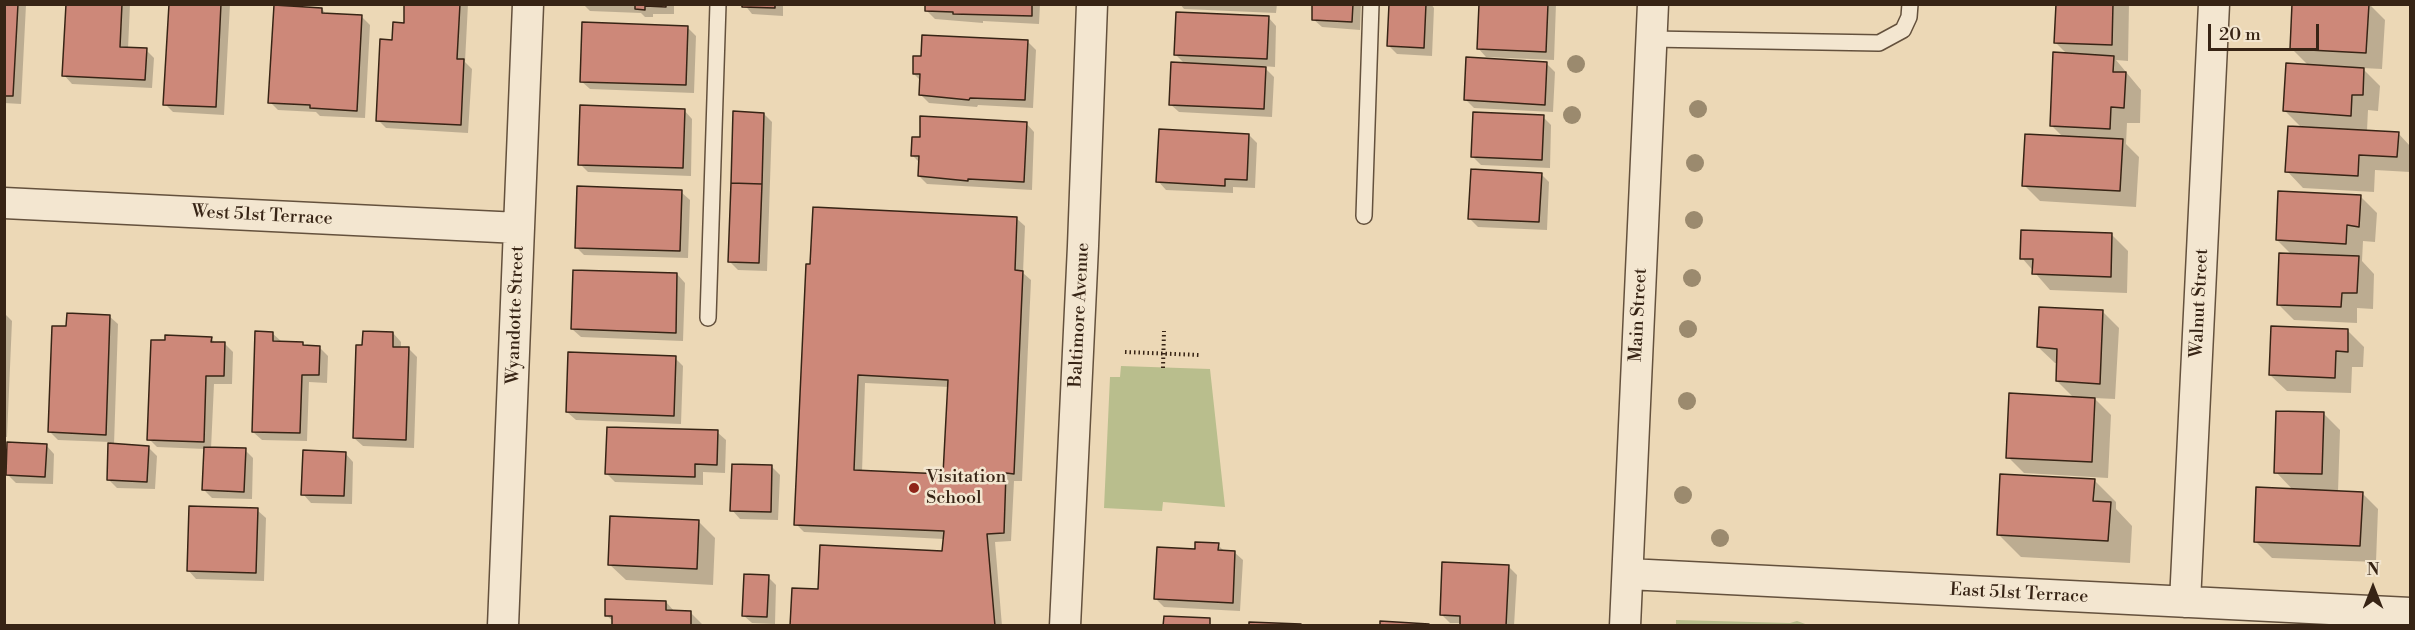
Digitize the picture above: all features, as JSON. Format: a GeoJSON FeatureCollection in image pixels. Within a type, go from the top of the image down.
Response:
{"type":"FeatureCollection","features":[{"type":"Feature","properties":{"kind":"street","name":"Wyandotte Street"},"geometry":{"type":"LineString","coordinates":[[503,626],[528,4]]}},
{"type":"Feature","properties":{"kind":"street","name":"Baltimore Avenue"},"geometry":{"type":"LineString","coordinates":[[1065,626],[1092,4]]}},
{"type":"Feature","properties":{"kind":"street","name":"Main Street"},"geometry":{"type":"LineString","coordinates":[[1625,626],[1653,4]]}},
{"type":"Feature","properties":{"kind":"street","name":"Walnut Street"},"geometry":{"type":"LineString","coordinates":[[2185,602],[2214,4]]}},
{"type":"Feature","properties":{"kind":"street","name":"West 51st Terrace"},"geometry":{"type":"LineString","coordinates":[[4,203],[519,228]]}},
{"type":"Feature","properties":{"kind":"street","name":"East 51st Terrace"},"geometry":{"type":"LineString","coordinates":[[1628,574],[2410,613]]}},
{"type":"Feature","properties":{"kind":"lane"},"geometry":{"type":"LineString","coordinates":[[708,318],[718,4]]}},
{"type":"Feature","properties":{"kind":"lane"},"geometry":{"type":"LineString","coordinates":[[1364,216],[1371,4]]}},
{"type":"Feature","properties":{"kind":"lane"},"geometry":{"type":"LineString","coordinates":[[1652,39],[1880,43],[1903,30],[1909,17],[1910,4]]}},
{"type":"Feature","properties":{"kind":"path"},"geometry":{"type":"LineString","coordinates":[[1164,331],[1164,368]]}},
{"type":"Feature","properties":{"kind":"path"},"geometry":{"type":"LineString","coordinates":[[1125,352],[1199,355]]}},
{"type":"Feature","properties":{"kind":"green space"},"geometry":{"type":"Polygon","coordinates":[[[1121,366],[1210,369],[1225,507],[1163,502],[1162,511],[1104,508],[1110,377],[1120,377],[1121,366]]]}},
{"type":"Feature","properties":{"kind":"green space"},"geometry":{"type":"Polygon","coordinates":[[[1676,620],[1790,623],[1797,621],[1808,625],[1676,626],[1676,620]]]}},
{"type":"Feature","properties":{"kind":"building"},"geometry":{"type":"Polygon","coordinates":[[[4,4],[18,4],[13,96],[4,96],[4,4]]]}},
{"type":"Feature","properties":{"kind":"building"},"geometry":{"type":"Polygon","coordinates":[[[66,4],[122,4],[120,47],[147,48],[145,80],[62,76],[66,4]]]}},
{"type":"Feature","properties":{"kind":"building"},"geometry":{"type":"Polygon","coordinates":[[[169,4],[221,4],[216,107],[163,105],[169,4]]]}},
{"type":"Feature","properties":{"kind":"building"},"geometry":{"type":"Polygon","coordinates":[[[404,4],[460,4],[457,59],[464,59],[461,125],[376,121],[380,39],[392,40],[393,22],[404,23],[404,4]]]}},
{"type":"Feature","properties":{"kind":"building"},"geometry":{"type":"Polygon","coordinates":[[[608,4],[666,4],[666,7],[645,6],[645,10],[635,9],[635,5],[608,4]]]}},
{"type":"Feature","properties":{"kind":"building"},"geometry":{"type":"Polygon","coordinates":[[[742,4],[775,4],[775,8],[742,7],[742,4]]]}},
{"type":"Feature","properties":{"kind":"building"},"geometry":{"type":"Polygon","coordinates":[[[925,4],[1032,4],[1032,16],[925,11],[925,4]]]}},
{"type":"Feature","properties":{"kind":"building"},"geometry":{"type":"Polygon","coordinates":[[[1312,4],[1353,4],[1352,22],[1312,20],[1312,4]]]}},
{"type":"Feature","properties":{"kind":"building"},"geometry":{"type":"Polygon","coordinates":[[[1389,4],[1426,4],[1424,48],[1387,46],[1389,4]]]}},
{"type":"Feature","properties":{"kind":"building"},"geometry":{"type":"Polygon","coordinates":[[[1479,4],[1548,4],[1546,52],[1477,49],[1479,4]]]}},
{"type":"Feature","properties":{"kind":"building"},"geometry":{"type":"Polygon","coordinates":[[[2056,4],[2113,4],[2112,45],[2054,43],[2056,4]]]}},
{"type":"Feature","properties":{"kind":"building"},"geometry":{"type":"Polygon","coordinates":[[[2292,4],[2369,4],[2366,53],[2290,49],[2292,4]]]}},
{"type":"Feature","properties":{"kind":"building"},"geometry":{"type":"Polygon","coordinates":[[[274,5],[322,8],[322,13],[362,15],[357,111],[268,103],[274,5]]]}},
{"type":"Feature","properties":{"kind":"building"},"geometry":{"type":"Polygon","coordinates":[[[1176,12],[1269,16],[1267,59],[1174,55],[1176,12]]]}},
{"type":"Feature","properties":{"kind":"building"},"geometry":{"type":"Polygon","coordinates":[[[582,22],[688,26],[686,85],[580,82],[582,22]]]}},
{"type":"Feature","properties":{"kind":"building"},"geometry":{"type":"Polygon","coordinates":[[[922,35],[1028,40],[1025,100],[970,98],[969,100],[919,95],[920,74],[913,74],[913,56],[921,56],[922,35]]]}},
{"type":"Feature","properties":{"kind":"building"},"geometry":{"type":"Polygon","coordinates":[[[2053,52],[2114,56],[2113,72],[2126,72],[2124,108],[2111,107],[2110,129],[2050,126],[2053,52]]]}},
{"type":"Feature","properties":{"kind":"building"},"geometry":{"type":"Polygon","coordinates":[[[1466,57],[1547,62],[1545,105],[1464,100],[1466,57]]]}},
{"type":"Feature","properties":{"kind":"building"},"geometry":{"type":"Polygon","coordinates":[[[1171,62],[1266,67],[1264,109],[1169,105],[1171,62]]]}},
{"type":"Feature","properties":{"kind":"building"},"geometry":{"type":"Polygon","coordinates":[[[2286,63],[2364,68],[2363,95],[2352,95],[2351,116],[2283,111],[2286,63]]]}},
{"type":"Feature","properties":{"kind":"building"},"geometry":{"type":"Polygon","coordinates":[[[580,105],[685,109],[683,168],[578,165],[580,105]]]}},
{"type":"Feature","properties":{"kind":"building"},"geometry":{"type":"Polygon","coordinates":[[[733,111],[764,113],[762,184],[731,183],[733,111]]]}},
{"type":"Feature","properties":{"kind":"building"},"geometry":{"type":"Polygon","coordinates":[[[1473,112],[1544,115],[1542,160],[1471,157],[1473,112]]]}},
{"type":"Feature","properties":{"kind":"building"},"geometry":{"type":"Polygon","coordinates":[[[920,116],[1027,122],[1024,182],[968,179],[968,181],[918,176],[919,156],[911,156],[912,137],[920,137],[920,116]]]}},
{"type":"Feature","properties":{"kind":"building"},"geometry":{"type":"Polygon","coordinates":[[[2288,126],[2399,132],[2397,157],[2359,155],[2358,176],[2285,172],[2288,126]]]}},
{"type":"Feature","properties":{"kind":"building"},"geometry":{"type":"Polygon","coordinates":[[[1159,129],[1249,134],[1247,180],[1225,179],[1225,186],[1156,182],[1159,129]]]}},
{"type":"Feature","properties":{"kind":"building"},"geometry":{"type":"Polygon","coordinates":[[[2025,134],[2123,139],[2120,191],[2022,186],[2025,134]]]}},
{"type":"Feature","properties":{"kind":"building"},"geometry":{"type":"Polygon","coordinates":[[[1471,169],[1542,173],[1539,222],[1468,219],[1471,169]]]}},
{"type":"Feature","properties":{"kind":"building"},"geometry":{"type":"Polygon","coordinates":[[[731,183],[762,184],[759,263],[728,262],[731,183]]]}},
{"type":"Feature","properties":{"kind":"building"},"geometry":{"type":"Polygon","coordinates":[[[577,186],[682,190],[680,251],[575,248],[577,186]]]}},
{"type":"Feature","properties":{"kind":"building"},"geometry":{"type":"Polygon","coordinates":[[[2278,191],[2361,195],[2359,227],[2347,225],[2346,244],[2276,240],[2278,191]]]}},
{"type":"Feature","properties":{"kind":"building","name":"Visitation School"},"geometry":{"type":"Polygon","coordinates":[[[813,207],[1017,217],[1015,270],[1023,271],[1014,474],[1006,473],[1004,533],[987,534],[995,626],[790,626],[792,588],[818,589],[820,545],[942,551],[944,531],[794,525],[806,264],[810,264],[813,207]],[[858,375],[854,470],[943,474],[948,380],[858,375]]]}},
{"type":"Feature","properties":{"kind":"building"},"geometry":{"type":"Polygon","coordinates":[[[2021,230],[2112,233],[2111,277],[2032,274],[2033,259],[2020,259],[2021,230]]]}},
{"type":"Feature","properties":{"kind":"building"},"geometry":{"type":"Polygon","coordinates":[[[2279,253],[2359,256],[2357,293],[2342,293],[2341,307],[2277,305],[2279,253]]]}},
{"type":"Feature","properties":{"kind":"building"},"geometry":{"type":"Polygon","coordinates":[[[573,270],[677,273],[676,333],[571,329],[573,270]]]}},
{"type":"Feature","properties":{"kind":"building"},"geometry":{"type":"Polygon","coordinates":[[[2039,307],[2103,310],[2100,384],[2056,381],[2057,349],[2037,347],[2039,307]]]}},
{"type":"Feature","properties":{"kind":"building"},"geometry":{"type":"Polygon","coordinates":[[[67,313],[110,315],[106,435],[48,432],[52,326],[66,326],[67,313]]]}},
{"type":"Feature","properties":{"kind":"building"},"geometry":{"type":"Polygon","coordinates":[[[2271,326],[2348,329],[2348,352],[2336,351],[2335,378],[2269,375],[2271,326]]]}},
{"type":"Feature","properties":{"kind":"building"},"geometry":{"type":"Polygon","coordinates":[[[255,331],[273,332],[273,341],[303,342],[303,345],[320,346],[319,375],[302,375],[300,433],[252,432],[255,331]]]}},
{"type":"Feature","properties":{"kind":"building"},"geometry":{"type":"Polygon","coordinates":[[[363,331],[393,332],[393,347],[409,347],[406,440],[353,438],[356,345],[362,345],[363,331]]]}},
{"type":"Feature","properties":{"kind":"building"},"geometry":{"type":"Polygon","coordinates":[[[165,335],[212,337],[211,342],[225,342],[224,376],[206,376],[204,442],[147,440],[151,340],[165,340],[165,335]]]}},
{"type":"Feature","properties":{"kind":"building"},"geometry":{"type":"Polygon","coordinates":[[[568,352],[676,356],[674,416],[566,412],[568,352]]]}},
{"type":"Feature","properties":{"kind":"building"},"geometry":{"type":"Polygon","coordinates":[[[2009,393],[2095,398],[2092,462],[2006,458],[2009,393]]]}},
{"type":"Feature","properties":{"kind":"building"},"geometry":{"type":"Polygon","coordinates":[[[2276,411],[2324,412],[2322,474],[2274,473],[2276,411]]]}},
{"type":"Feature","properties":{"kind":"building"},"geometry":{"type":"Polygon","coordinates":[[[607,427],[718,430],[717,465],[695,464],[695,477],[605,474],[607,427]]]}},
{"type":"Feature","properties":{"kind":"building"},"geometry":{"type":"Polygon","coordinates":[[[7,442],[47,444],[45,477],[6,475],[7,442]]]}},
{"type":"Feature","properties":{"kind":"building"},"geometry":{"type":"Polygon","coordinates":[[[108,443],[149,446],[147,482],[107,480],[108,443]]]}},
{"type":"Feature","properties":{"kind":"building"},"geometry":{"type":"Polygon","coordinates":[[[204,447],[246,448],[244,492],[202,490],[204,447]]]}},
{"type":"Feature","properties":{"kind":"building"},"geometry":{"type":"Polygon","coordinates":[[[303,450],[346,452],[344,496],[301,495],[303,450]]]}},
{"type":"Feature","properties":{"kind":"building"},"geometry":{"type":"Polygon","coordinates":[[[732,464],[772,465],[771,512],[730,511],[732,464]]]}},
{"type":"Feature","properties":{"kind":"building"},"geometry":{"type":"Polygon","coordinates":[[[2000,474],[2095,479],[2093,501],[2111,502],[2108,541],[1997,535],[2000,474]]]}},
{"type":"Feature","properties":{"kind":"building"},"geometry":{"type":"Polygon","coordinates":[[[2256,487],[2363,492],[2360,546],[2254,542],[2256,487]]]}},
{"type":"Feature","properties":{"kind":"building"},"geometry":{"type":"Polygon","coordinates":[[[189,506],[258,508],[256,573],[187,571],[189,506]]]}},
{"type":"Feature","properties":{"kind":"building"},"geometry":{"type":"Polygon","coordinates":[[[610,516],[699,520],[697,569],[608,565],[610,516]]]}},
{"type":"Feature","properties":{"kind":"building"},"geometry":{"type":"Polygon","coordinates":[[[1195,542],[1219,543],[1218,550],[1235,551],[1233,603],[1154,599],[1157,547],[1195,549],[1195,542]]]}},
{"type":"Feature","properties":{"kind":"building"},"geometry":{"type":"Polygon","coordinates":[[[1442,562],[1509,565],[1506,626],[1460,626],[1460,616],[1440,615],[1442,562]]]}},
{"type":"Feature","properties":{"kind":"building"},"geometry":{"type":"Polygon","coordinates":[[[744,574],[769,575],[767,617],[742,616],[744,574]]]}},
{"type":"Feature","properties":{"kind":"building"},"geometry":{"type":"Polygon","coordinates":[[[605,599],[666,601],[666,610],[691,611],[691,626],[612,626],[612,616],[605,616],[605,599]]]}},
{"type":"Feature","properties":{"kind":"building"},"geometry":{"type":"Polygon","coordinates":[[[1164,616],[1210,618],[1210,626],[1163,626],[1164,616]]]}},
{"type":"Feature","properties":{"kind":"building"},"geometry":{"type":"Polygon","coordinates":[[[1380,621],[1429,624],[1429,626],[1380,626],[1380,621]]]}},
{"type":"Feature","properties":{"kind":"building"},"geometry":{"type":"Polygon","coordinates":[[[1249,622],[1301,624],[1301,626],[1249,626],[1249,622]]]}},
{"type":"Feature","properties":{"kind":"place","name":"Visitation School"},"geometry":{"type":"Point","coordinates":[914,488]}}]}
